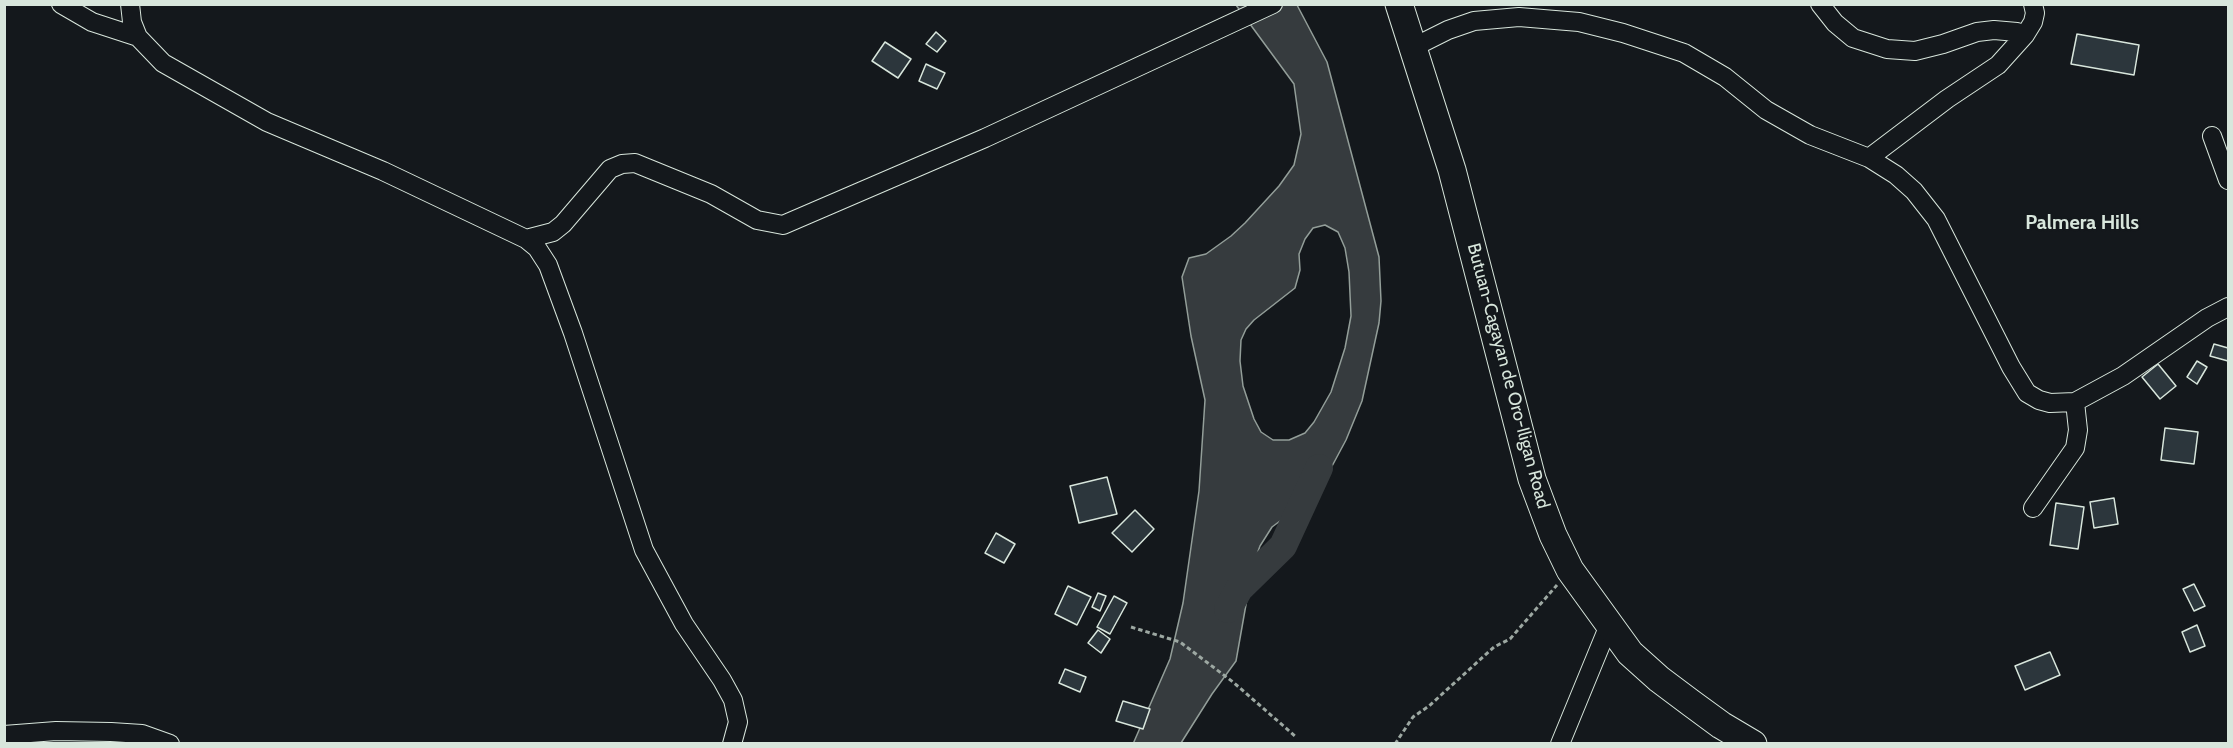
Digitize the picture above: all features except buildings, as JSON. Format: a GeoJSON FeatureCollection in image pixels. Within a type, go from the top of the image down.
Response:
{"type":"FeatureCollection","features":[{"type":"Feature","properties":{"kind":"highway","name":"Butuan-Cagayan de Oro-Iligan Road"},"geometry":{"type":"LineString","coordinates":[[1400,4],[1452,170],[1532,478],[1553,535],[1570,570],[1630,653],[1659,679],[1721,725],[1753,744]]}},
{"type":"Feature","properties":{"kind":"street"},"geometry":{"type":"LineString","coordinates":[[61,4],[92,22],[138,37]]}},
{"type":"Feature","properties":{"kind":"street"},"geometry":{"type":"LineString","coordinates":[[130,4],[132,22],[138,37],[163,63],[267,122],[383,171],[526,239],[537,248],[548,265],[573,333],[644,550],[684,624],[733,700],[738,722],[732,744]]}},
{"type":"Feature","properties":{"kind":"street"},"geometry":{"type":"LineString","coordinates":[[526,239],[553,232],[563,224],[610,169],[622,164],[635,163],[711,194],[757,220],[783,225],[985,138],[1273,4]]}},
{"type":"Feature","properties":{"kind":"street"},"geometry":{"type":"LineString","coordinates":[[1820,4],[1835,23],[1853,38],[1887,49],[1915,51],[1977,32],[1994,30],[2017,32],[2025,36]]}},
{"type":"Feature","properties":{"kind":"street"},"geometry":{"type":"LineString","coordinates":[[1869,158],[1947,99],[1998,65],[2025,36],[2033,22],[2035,13],[2033,4]]}},
{"type":"Feature","properties":{"kind":"street"},"geometry":{"type":"LineString","coordinates":[[1412,48],[1448,30],[1474,21],[1519,17],[1580,22],[1655,42],[1684,53],[1725,77],[1766,110],[1810,135],[1869,158],[1896,175],[1914,192],[1936,219],[2011,367],[2027,393],[2038,400],[2050,403],[2075,402],[2123,376],[2207,318],[2229,307]]}},
{"type":"Feature","properties":{"kind":"street"},"geometry":{"type":"LineString","coordinates":[[2212,136],[2229,180]]}},
{"type":"Feature","properties":{"kind":"street"},"geometry":{"type":"LineString","coordinates":[[2033,508],[2074,448],[2078,430],[2075,402]]}},
{"type":"Feature","properties":{"kind":"street"},"geometry":{"type":"LineString","coordinates":[[1560,744],[1609,625]]}},
{"type":"Feature","properties":{"kind":"street"},"geometry":{"type":"LineString","coordinates":[[4,735],[56,731],[111,732],[142,734],[170,744]]}},
{"type":"Feature","properties":{"kind":"path"},"geometry":{"type":"LineString","coordinates":[[1395,744],[1413,717],[1429,706],[1494,647],[1514,634],[1570,570]]}},
{"type":"Feature","properties":{"kind":"path"},"geometry":{"type":"LineString","coordinates":[[1131,627],[1180,642],[1295,735]]}},
{"type":"Feature","properties":{"kind":"shaded area"},"geometry":{"type":"Polygon","coordinates":[[[1236,5],[1297,5],[1327,62],[1379,257],[1381,301],[1379,323],[1362,401],[1346,440],[1323,483],[1308,500],[1272,527],[1260,546],[1253,565],[1236,661],[1181,743],[1133,744],[1170,659],[1183,603],[1199,491],[1205,400],[1191,336],[1182,277],[1189,258],[1206,254],[1231,236],[1279,186],[1294,165],[1301,134],[1294,84],[1236,5]],[[1325,225],[1313,228],[1305,239],[1299,254],[1300,270],[1295,288],[1254,320],[1246,329],[1241,340],[1240,361],[1243,386],[1261,432],[1273,440],[1289,440],[1305,433],[1314,422],[1331,392],[1345,348],[1351,316],[1349,272],[1345,248],[1338,232],[1325,225]]]}},
{"type":"Feature","properties":{"kind":"waterway"},"geometry":{"type":"LineString","coordinates":[[1228,609],[1239,589],[1283,546],[1319,468]]}},
{"type":"Feature","properties":{"kind":"district","name":"Palmera Hills"},"geometry":{"type":"Point","coordinates":[2082,223]}}]}
